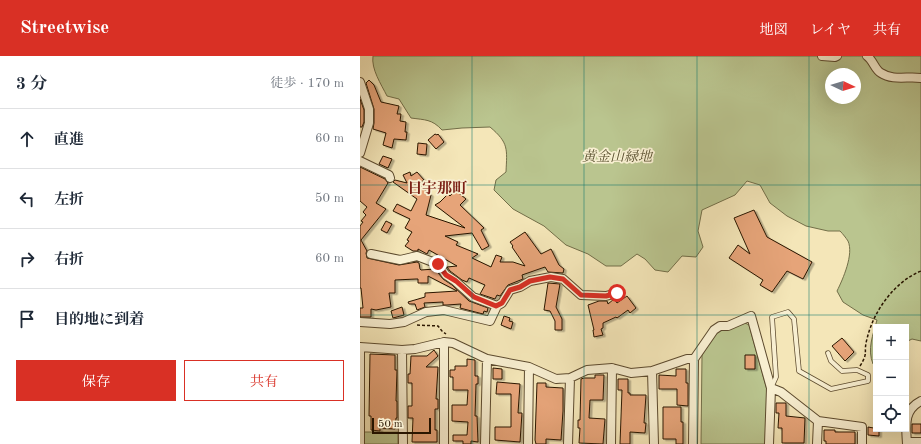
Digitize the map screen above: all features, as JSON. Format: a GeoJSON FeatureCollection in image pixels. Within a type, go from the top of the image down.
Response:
{"type":"FeatureCollection","features":[{"type":"Feature","properties":{"kind":"street"},"geometry":{"type":"LineString","coordinates":[[822,56],[837,56]]}},
{"type":"Feature","properties":{"kind":"street"},"geometry":{"type":"LineString","coordinates":[[867,56],[871,59],[880,73],[896,78],[921,78]]}},
{"type":"Feature","properties":{"kind":"street"},"geometry":{"type":"LineString","coordinates":[[360,82],[369,109],[369,123],[360,153]]}},
{"type":"Feature","properties":{"kind":"street"},"geometry":{"type":"LineString","coordinates":[[360,161],[389,175],[390,178]]}},
{"type":"Feature","properties":{"kind":"street"},"geometry":{"type":"LineString","coordinates":[[372,254],[400,260],[417,256],[438,264],[446,275],[456,281],[474,297],[496,306]]}},
{"type":"Feature","properties":{"kind":"street"},"geometry":{"type":"LineString","coordinates":[[360,322],[390,324],[404,322],[426,312],[444,310],[490,321],[496,306],[502,303],[510,290],[520,287],[530,281],[550,277],[563,279],[581,295],[606,296],[617,293]]}},
{"type":"Feature","properties":{"kind":"street"},"geometry":{"type":"LineString","coordinates":[[694,444],[694,359],[714,330],[720,326],[728,326],[751,316],[771,388],[770,444]]}},
{"type":"Feature","properties":{"kind":"street"},"geometry":{"type":"LineString","coordinates":[[444,342],[444,444]]}},
{"type":"Feature","properties":{"kind":"street"},"geometry":{"type":"LineString","coordinates":[[360,444],[360,347],[402,350],[415,349],[444,342],[453,343],[487,358],[529,367],[556,379],[570,378],[587,370],[612,368],[631,373],[652,371],[687,359],[694,359]]}},
{"type":"Feature","properties":{"kind":"street"},"geometry":{"type":"LineString","coordinates":[[402,350],[403,444]]}},
{"type":"Feature","properties":{"kind":"street"},"geometry":{"type":"LineString","coordinates":[[485,444],[487,358]]}},
{"type":"Feature","properties":{"kind":"street"},"geometry":{"type":"LineString","coordinates":[[528,444],[529,367]]}},
{"type":"Feature","properties":{"kind":"street"},"geometry":{"type":"LineString","coordinates":[[612,368],[612,444]]}},
{"type":"Feature","properties":{"kind":"street"},"geometry":{"type":"LineString","coordinates":[[652,371],[654,444]]}},
{"type":"Feature","properties":{"kind":"street"},"geometry":{"type":"LineString","coordinates":[[568,444],[570,378]]}},
{"type":"Feature","properties":{"kind":"street"},"geometry":{"type":"LineString","coordinates":[[771,388],[781,392],[818,421],[862,428],[862,444]]}},
{"type":"Feature","properties":{"kind":"street"},"geometry":{"type":"LineString","coordinates":[[921,402],[913,405],[907,414],[907,443],[921,442]]}},
{"type":"Feature","properties":{"kind":"street"},"geometry":{"type":"LineString","coordinates":[[817,444],[818,421]]}},
{"type":"Feature","properties":{"kind":"lane"},"geometry":{"type":"LineString","coordinates":[[771,388],[776,377],[772,317],[788,312],[794,319],[799,371],[831,389],[868,382],[868,375],[857,370],[853,372],[842,371],[831,361],[828,353]]}},
{"type":"Feature","properties":{"kind":"path"},"geometry":{"type":"LineString","coordinates":[[857,370],[866,356],[866,340],[881,305],[896,287],[921,271]]}},
{"type":"Feature","properties":{"kind":"path"},"geometry":{"type":"LineString","coordinates":[[416,325],[423,324],[438,326],[453,343]]}},
{"type":"Feature","properties":{"kind":"green space","name":"黄金山緑地"},"geometry":{"type":"Polygon","coordinates":[[[373,56],[921,56],[921,341],[912,339],[909,340],[909,324],[876,324],[877,320],[863,315],[843,302],[837,291],[845,273],[850,253],[848,241],[840,231],[828,231],[806,226],[787,216],[770,203],[760,185],[747,181],[735,195],[702,210],[698,231],[703,247],[696,257],[682,256],[668,272],[655,270],[645,259],[637,254],[621,266],[606,266],[588,254],[566,245],[544,226],[513,209],[494,190],[496,180],[506,172],[507,158],[504,142],[490,127],[442,130],[431,122],[411,118],[399,99],[387,96],[377,76],[373,56]]]}},
{"type":"Feature","properties":{"kind":"green space"},"geometry":{"type":"Polygon","coordinates":[[[745,323],[749,325],[767,390],[766,444],[701,444],[702,355],[717,331],[729,329],[745,323]]]}},
{"type":"Feature","properties":{"kind":"green space","name":"黄金山緑地"},"geometry":{"type":"Polygon","coordinates":[[[873,334],[873,364],[871,358],[873,334]]]}},
{"type":"Feature","properties":{"kind":"green space"},"geometry":{"type":"Polygon","coordinates":[[[364,432],[398,432],[398,444],[364,444],[364,432]]]}},
{"type":"Feature","properties":{"kind":"building"},"geometry":{"type":"Polygon","coordinates":[[[369,80],[374,85],[381,102],[399,106],[397,114],[401,114],[400,121],[406,122],[406,140],[394,139],[392,148],[383,145],[386,133],[373,129],[374,109],[366,83],[369,80]]]}},
{"type":"Feature","properties":{"kind":"building"},"geometry":{"type":"Polygon","coordinates":[[[360,99],[364,110],[364,122],[362,127],[360,127],[360,99]]]}},
{"type":"Feature","properties":{"kind":"building"},"geometry":{"type":"Polygon","coordinates":[[[435,134],[438,134],[444,142],[436,149],[428,140],[435,134]]]}},
{"type":"Feature","properties":{"kind":"building"},"geometry":{"type":"Polygon","coordinates":[[[418,143],[427,144],[426,155],[417,154],[418,143]]]}},
{"type":"Feature","properties":{"kind":"building"},"geometry":{"type":"Polygon","coordinates":[[[383,156],[392,159],[388,168],[379,164],[383,156]]]}},
{"type":"Feature","properties":{"kind":"building"},"geometry":{"type":"Polygon","coordinates":[[[360,167],[385,179],[388,183],[376,203],[386,209],[361,240],[367,251],[367,258],[399,265],[417,262],[419,263],[421,270],[435,269],[443,279],[452,285],[469,301],[488,308],[487,312],[484,311],[483,314],[460,308],[461,304],[443,305],[443,302],[424,303],[425,307],[417,310],[415,304],[409,304],[408,302],[425,297],[425,293],[457,291],[428,276],[428,283],[418,283],[418,279],[395,280],[395,293],[389,293],[391,307],[376,310],[371,309],[371,317],[360,317],[360,308],[363,308],[360,288],[360,226],[363,222],[361,221],[366,215],[363,212],[367,207],[360,201],[360,167]]]}},
{"type":"Feature","properties":{"kind":"building"},"geometry":{"type":"Polygon","coordinates":[[[410,172],[411,176],[417,172],[424,180],[418,184],[431,195],[426,215],[465,228],[435,205],[448,194],[450,196],[455,190],[466,199],[460,205],[484,228],[481,230],[489,246],[482,250],[472,233],[445,236],[458,242],[456,245],[478,254],[472,258],[491,267],[496,255],[502,257],[500,262],[513,262],[525,266],[510,242],[525,232],[541,254],[551,249],[559,265],[564,269],[563,273],[548,272],[545,267],[522,275],[523,279],[508,285],[500,296],[497,295],[495,299],[480,294],[485,285],[469,278],[467,282],[462,280],[447,267],[457,266],[429,250],[427,254],[418,249],[418,251],[413,251],[405,246],[409,241],[407,240],[412,232],[405,228],[410,219],[393,211],[397,204],[411,211],[417,199],[393,182],[395,180],[407,183],[403,175],[410,172]]]}},
{"type":"Feature","properties":{"kind":"building"},"geometry":{"type":"Polygon","coordinates":[[[754,210],[767,237],[812,262],[803,279],[787,271],[772,292],[760,285],[763,280],[729,258],[738,245],[750,254],[734,218],[754,210]]]}},
{"type":"Feature","properties":{"kind":"building"},"geometry":{"type":"Polygon","coordinates":[[[386,221],[392,224],[387,233],[381,230],[386,221]]]}},
{"type":"Feature","properties":{"kind":"building"},"geometry":{"type":"Polygon","coordinates":[[[548,283],[560,284],[556,307],[562,319],[562,330],[555,330],[555,321],[550,311],[544,310],[548,283]]]}},
{"type":"Feature","properties":{"kind":"building"},"geometry":{"type":"Polygon","coordinates":[[[627,296],[636,308],[630,313],[628,310],[617,318],[616,317],[603,323],[603,328],[601,329],[603,335],[594,337],[594,330],[588,305],[599,301],[607,301],[608,304],[614,299],[617,303],[627,296]]]}},
{"type":"Feature","properties":{"kind":"building"},"geometry":{"type":"Polygon","coordinates":[[[402,307],[404,315],[393,318],[391,311],[402,307]]]}},
{"type":"Feature","properties":{"kind":"building"},"geometry":{"type":"Polygon","coordinates":[[[504,316],[510,318],[509,321],[513,322],[511,329],[501,325],[504,316]]]}},
{"type":"Feature","properties":{"kind":"building"},"geometry":{"type":"Polygon","coordinates":[[[842,338],[854,352],[845,361],[832,346],[842,338]]]}},
{"type":"Feature","properties":{"kind":"building"},"geometry":{"type":"Polygon","coordinates":[[[434,350],[438,356],[426,367],[438,367],[436,399],[438,399],[438,409],[435,409],[435,430],[437,430],[437,442],[412,442],[413,418],[408,418],[408,406],[412,406],[412,383],[408,383],[411,356],[427,356],[434,350]]]}},
{"type":"Feature","properties":{"kind":"building"},"geometry":{"type":"Polygon","coordinates":[[[370,354],[395,355],[395,370],[397,370],[397,418],[395,429],[380,428],[380,431],[371,430],[371,416],[369,416],[370,354]]]}},
{"type":"Feature","properties":{"kind":"building"},"geometry":{"type":"Polygon","coordinates":[[[745,355],[755,355],[755,369],[745,369],[745,355]]]}},
{"type":"Feature","properties":{"kind":"building"},"geometry":{"type":"Polygon","coordinates":[[[467,359],[475,360],[475,376],[478,376],[478,384],[476,384],[475,416],[477,416],[478,442],[471,441],[471,444],[463,444],[463,441],[453,441],[453,435],[467,435],[468,422],[452,421],[452,405],[467,405],[468,390],[453,390],[453,377],[450,377],[450,370],[455,370],[455,366],[467,366],[467,359]]]}},
{"type":"Feature","properties":{"kind":"building"},"geometry":{"type":"Polygon","coordinates":[[[493,368],[502,369],[502,379],[493,379],[493,368]]]}},
{"type":"Feature","properties":{"kind":"building"},"geometry":{"type":"Polygon","coordinates":[[[676,369],[686,369],[686,383],[688,383],[688,406],[677,405],[677,389],[659,389],[659,375],[676,376],[676,369]]]}},
{"type":"Feature","properties":{"kind":"building"},"geometry":{"type":"Polygon","coordinates":[[[595,375],[604,375],[603,400],[590,400],[589,418],[605,419],[603,444],[579,443],[580,428],[578,428],[578,420],[580,420],[581,379],[595,378],[595,375]]]}},
{"type":"Feature","properties":{"kind":"building"},"geometry":{"type":"Polygon","coordinates":[[[618,379],[628,379],[628,393],[630,393],[630,395],[646,395],[644,423],[646,423],[645,433],[630,432],[630,444],[620,444],[622,390],[618,390],[618,379]]]}},
{"type":"Feature","properties":{"kind":"building"},"geometry":{"type":"Polygon","coordinates":[[[497,382],[520,384],[518,413],[522,413],[520,442],[495,440],[495,427],[511,427],[511,394],[496,394],[497,382]]]}},
{"type":"Feature","properties":{"kind":"building"},"geometry":{"type":"Polygon","coordinates":[[[537,383],[546,383],[546,387],[563,388],[561,440],[546,439],[546,444],[536,444],[537,383]]]}},
{"type":"Feature","properties":{"kind":"building"},"geometry":{"type":"Polygon","coordinates":[[[776,403],[786,403],[786,416],[805,418],[804,443],[782,443],[782,428],[778,428],[779,413],[776,413],[776,403]]]}},
{"type":"Feature","properties":{"kind":"building"},"geometry":{"type":"Polygon","coordinates":[[[663,407],[681,407],[683,444],[676,444],[676,439],[663,439],[663,407]]]}},
{"type":"Feature","properties":{"kind":"building"},"geometry":{"type":"Polygon","coordinates":[[[912,424],[921,424],[921,433],[912,433],[912,424]]]}},
{"type":"Feature","properties":{"kind":"building"},"geometry":{"type":"Polygon","coordinates":[[[868,427],[873,428],[873,432],[879,432],[879,436],[868,435],[868,427]]]}},
{"type":"Feature","properties":{"kind":"building"},"geometry":{"type":"Polygon","coordinates":[[[824,430],[835,430],[835,432],[855,432],[855,444],[826,444],[826,441],[824,441],[824,430]]]}},
{"type":"Feature","properties":{"kind":"district","name":"日宇那町"},"geometry":{"type":"Point","coordinates":[437,188]}},
{"type":"Feature","properties":{"kind":"route"},"geometry":{"type":"LineString","coordinates":[[438,264],[446,275],[456,281],[474,297],[496,306],[502,303],[510,290],[520,287],[530,281],[550,277],[563,279],[581,295],[593,294],[606,296],[617,293]]}}]}
